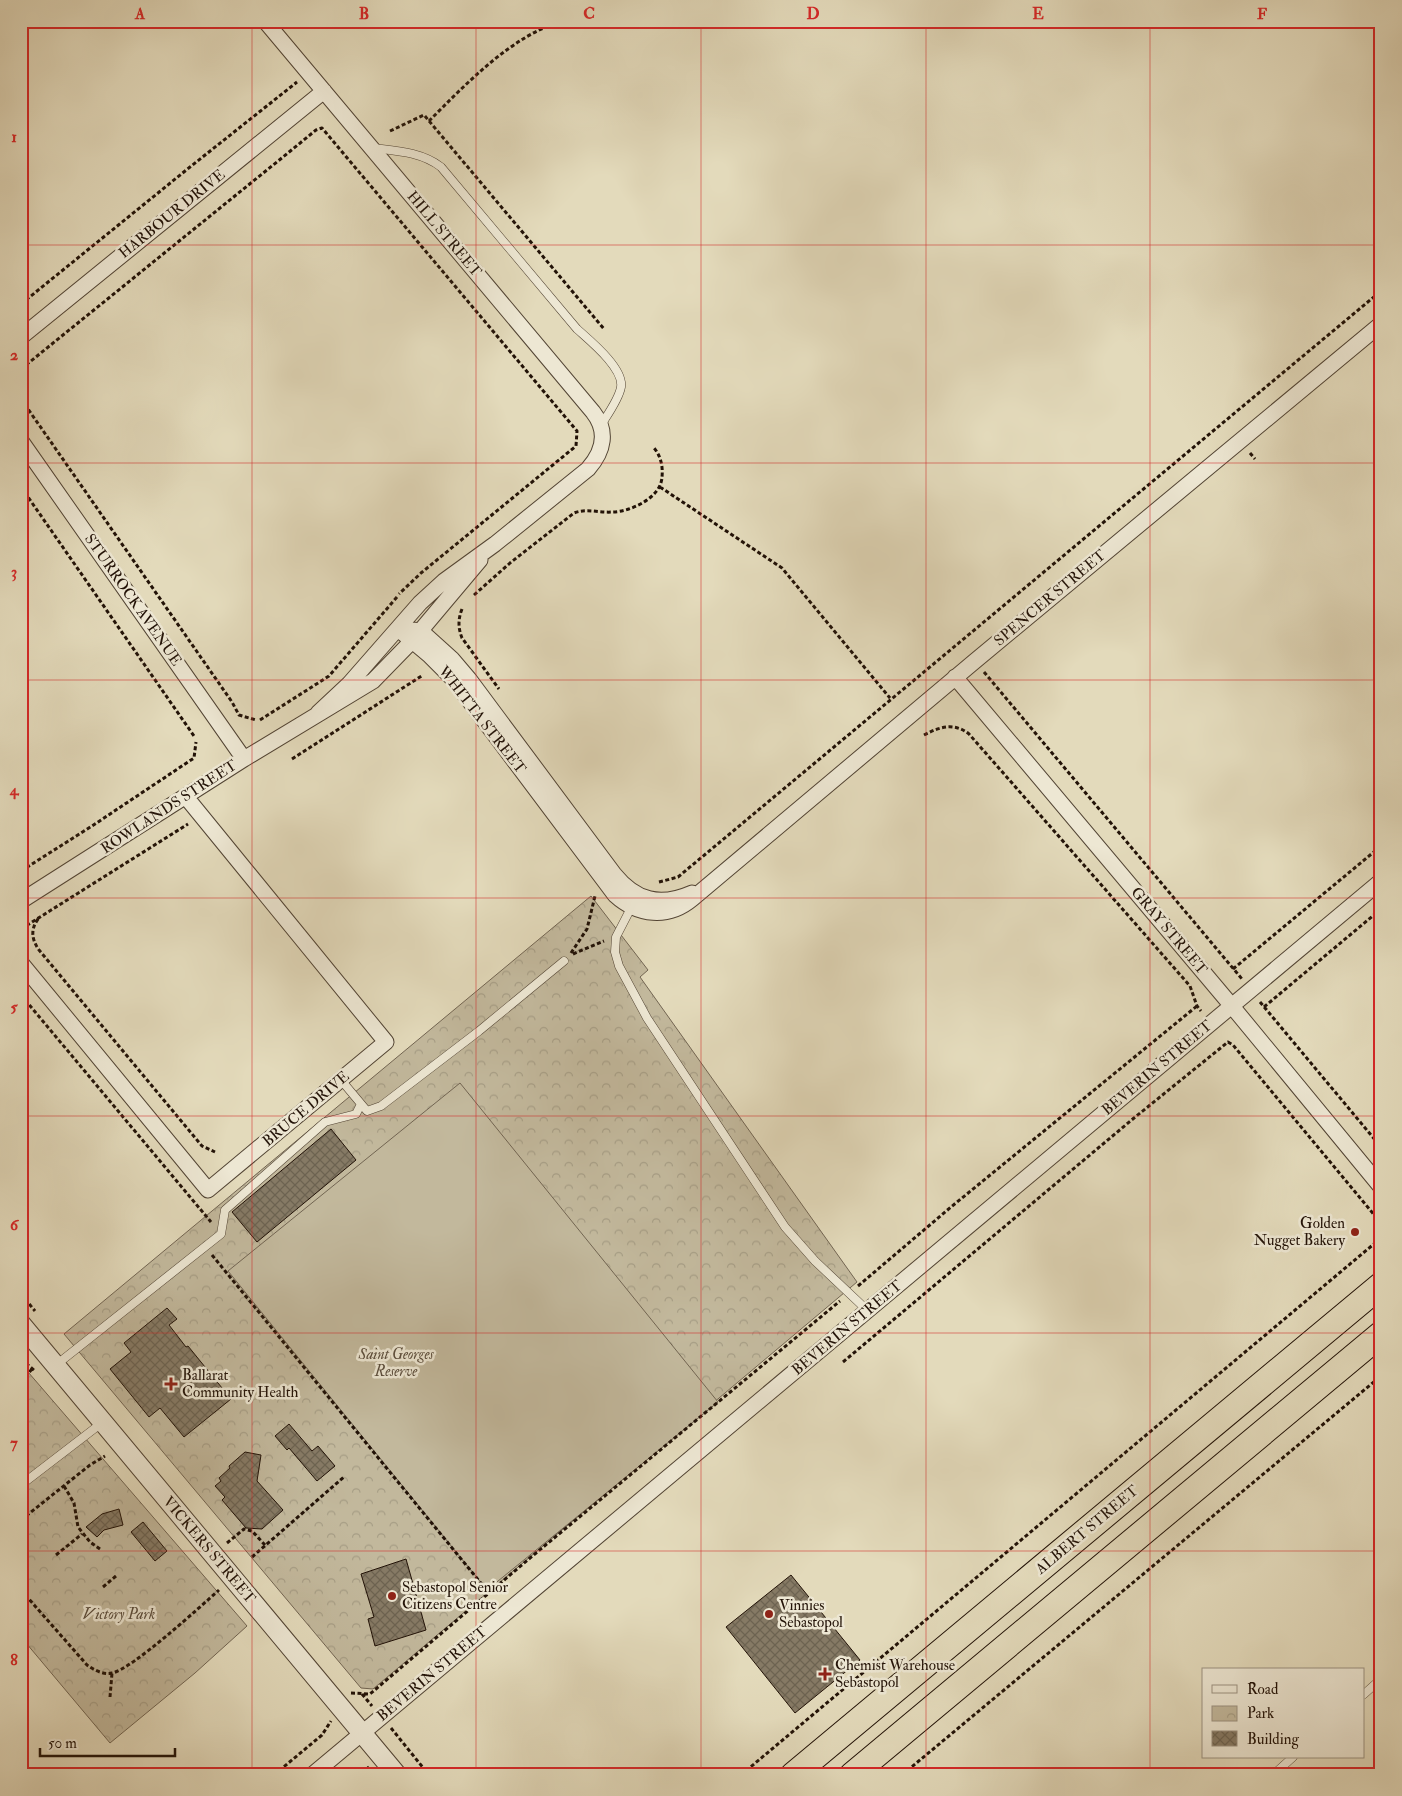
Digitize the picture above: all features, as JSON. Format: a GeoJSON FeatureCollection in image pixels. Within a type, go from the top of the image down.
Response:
{"type":"FeatureCollection","features":[{"type":"Feature","properties":{"kind":"highway","name":"ALBERT STREET"},"geometry":{"type":"LineString","coordinates":[[793,1775],[1381,1285]]}},
{"type":"Feature","properties":{"kind":"highway"},"geometry":{"type":"LineString","coordinates":[[852,1775],[1381,1334]]}},
{"type":"Feature","properties":{"kind":"street","name":"HILL STREET"},"geometry":{"type":"LineString","coordinates":[[265,21],[601,425]]}},
{"type":"Feature","properties":{"kind":"street","name":"HARBOUR DRIVE"},"geometry":{"type":"LineString","coordinates":[[21,337],[324,91]]}},
{"type":"Feature","properties":{"kind":"street","name":"SPENCER STREET"},"geometry":{"type":"LineString","coordinates":[[664,906],[675,899],[692,893],[720,874],[1381,324]]}},
{"type":"Feature","properties":{"kind":"street","name":"ROWLANDS STREET"},"geometry":{"type":"LineString","coordinates":[[318,713],[349,684],[440,584],[495,544],[602,457],[603,436],[601,425]]}},
{"type":"Feature","properties":{"kind":"street","name":"STURROCK AVENUE"},"geometry":{"type":"LineString","coordinates":[[21,441],[244,759]]}},
{"type":"Feature","properties":{"kind":"street","name":"ROWLANDS STREET"},"geometry":{"type":"LineString","coordinates":[[21,900],[244,759],[373,681],[417,636],[495,544]]}},
{"type":"Feature","properties":{"kind":"street"},"geometry":{"type":"LineString","coordinates":[[440,584],[446,602]]}},
{"type":"Feature","properties":{"kind":"street"},"geometry":{"type":"LineString","coordinates":[[429,595],[446,602]]}},
{"type":"Feature","properties":{"kind":"street","name":"WHITTA STREET"},"geometry":{"type":"LineString","coordinates":[[398,629],[417,636],[452,659],[469,679],[614,874],[629,890],[634,900]]}},
{"type":"Feature","properties":{"kind":"street","name":"WHITTA STREET"},"geometry":{"type":"LineString","coordinates":[[417,636],[459,687],[606,885],[618,898],[650,899],[664,906]]}},
{"type":"Feature","properties":{"kind":"street","name":"GRAY STREET"},"geometry":{"type":"LineString","coordinates":[[955,677],[1231,1005],[1381,1188]]}},
{"type":"Feature","properties":{"kind":"street","name":"BRUCE DRIVE"},"geometry":{"type":"LineString","coordinates":[[21,963],[208,1190],[386,1042],[186,797]]}},
{"type":"Feature","properties":{"kind":"street","name":"BEVERIN STREET"},"geometry":{"type":"LineString","coordinates":[[312,1775],[1381,881]]}},
{"type":"Feature","properties":{"kind":"street","name":"VICKERS STREET"},"geometry":{"type":"LineString","coordinates":[[21,1324],[398,1775]]}},
{"type":"Feature","properties":{"kind":"lane"},"geometry":{"type":"LineString","coordinates":[[371,148],[410,153],[431,160],[441,167],[577,329],[597,347],[614,367],[621,379],[621,389],[601,425]]}},
{"type":"Feature","properties":{"kind":"lane"},"geometry":{"type":"LineString","coordinates":[[634,900],[616,937],[615,952],[619,966],[647,1018],[785,1227],[815,1261],[868,1310]]}},
{"type":"Feature","properties":{"kind":"lane"},"geometry":{"type":"LineString","coordinates":[[341,1080],[367,1111],[381,1106],[479,1032],[564,961]]}},
{"type":"Feature","properties":{"kind":"lane"},"geometry":{"type":"LineString","coordinates":[[56,1365],[221,1234],[225,1210],[325,1122],[356,1114],[361,1104]]}},
{"type":"Feature","properties":{"kind":"lane"},"geometry":{"type":"LineString","coordinates":[[21,1485],[103,1422]]}},
{"type":"Feature","properties":{"kind":"lane"},"geometry":{"type":"LineString","coordinates":[[1364,1694],[1381,1679]]}},
{"type":"Feature","properties":{"kind":"lane"},"geometry":{"type":"LineString","coordinates":[[1273,1775],[1292,1758]]}},
{"type":"Feature","properties":{"kind":"path"},"geometry":{"type":"LineString","coordinates":[[429,121],[466,85],[521,40],[550,25],[564,21]]}},
{"type":"Feature","properties":{"kind":"path"},"geometry":{"type":"LineString","coordinates":[[21,304],[308,73]]}},
{"type":"Feature","properties":{"kind":"path"},"geometry":{"type":"LineString","coordinates":[[390,131],[424,115],[604,329]]}},
{"type":"Feature","properties":{"kind":"path"},"geometry":{"type":"LineString","coordinates":[[21,369],[282,157],[316,130],[322,128],[577,432],[576,446],[420,573],[329,676],[258,720],[239,715],[232,702],[21,399]]}},
{"type":"Feature","properties":{"kind":"path"},"geometry":{"type":"LineString","coordinates":[[655,882],[678,877],[890,698],[1381,291]]}},
{"type":"Feature","properties":{"kind":"path"},"geometry":{"type":"LineString","coordinates":[[467,602],[510,563],[574,513],[584,510],[611,513],[623,511],[640,504],[655,493],[660,487],[662,480],[661,464],[654,448]]}},
{"type":"Feature","properties":{"kind":"path"},"geometry":{"type":"LineString","coordinates":[[21,487],[194,736]]}},
{"type":"Feature","properties":{"kind":"path"},"geometry":{"type":"LineString","coordinates":[[660,487],[782,568],[890,698]]}},
{"type":"Feature","properties":{"kind":"path"},"geometry":{"type":"LineString","coordinates":[[459,626],[459,618],[463,607]]}},
{"type":"Feature","properties":{"kind":"path"},"geometry":{"type":"LineString","coordinates":[[975,661],[1233,969],[1381,846]]}},
{"type":"Feature","properties":{"kind":"path"},"geometry":{"type":"LineString","coordinates":[[292,759],[423,675]]}},
{"type":"Feature","properties":{"kind":"path"},"geometry":{"type":"LineString","coordinates":[[429,1775],[361,1693],[370,1694],[951,1207],[1197,1006],[1190,986],[969,734],[962,728],[939,727],[924,735]]}},
{"type":"Feature","properties":{"kind":"path"},"geometry":{"type":"LineString","coordinates":[[21,871],[194,758],[196,742]]}},
{"type":"Feature","properties":{"kind":"path"},"geometry":{"type":"LineString","coordinates":[[21,929],[202,816]]}},
{"type":"Feature","properties":{"kind":"path"},"geometry":{"type":"LineString","coordinates":[[606,885],[595,894],[587,929],[570,955],[616,937]]}},
{"type":"Feature","properties":{"kind":"path"},"geometry":{"type":"LineString","coordinates":[[1381,909],[1264,1007],[1381,1147]]}},
{"type":"Feature","properties":{"kind":"path"},"geometry":{"type":"LineString","coordinates":[[38,919],[33,927],[32,936],[38,950],[202,1146],[215,1152]]}},
{"type":"Feature","properties":{"kind":"path"},"geometry":{"type":"LineString","coordinates":[[21,995],[221,1234]]}},
{"type":"Feature","properties":{"kind":"path"},"geometry":{"type":"LineString","coordinates":[[843,1362],[1134,1118],[1228,1042],[1233,1045],[1381,1223]]}},
{"type":"Feature","properties":{"kind":"path"},"geometry":{"type":"LineString","coordinates":[[741,1775],[1381,1238]]}},
{"type":"Feature","properties":{"kind":"path"},"geometry":{"type":"LineString","coordinates":[[204,1247],[489,1593]]}},
{"type":"Feature","properties":{"kind":"path"},"geometry":{"type":"LineString","coordinates":[[21,1382],[32,1369]]}},
{"type":"Feature","properties":{"kind":"path"},"geometry":{"type":"LineString","coordinates":[[902,1775],[1381,1376]]}},
{"type":"Feature","properties":{"kind":"path"},"geometry":{"type":"LineString","coordinates":[[21,1520],[105,1456]]}},
{"type":"Feature","properties":{"kind":"path"},"geometry":{"type":"LineString","coordinates":[[252,1557],[345,1476]]}},
{"type":"Feature","properties":{"kind":"path"},"geometry":{"type":"LineString","coordinates":[[64,1486],[74,1502],[76,1522],[82,1534],[100,1548]]}},
{"type":"Feature","properties":{"kind":"path"},"geometry":{"type":"LineString","coordinates":[[227,1543],[244,1529],[252,1531],[265,1545]]}},
{"type":"Feature","properties":{"kind":"path"},"geometry":{"type":"LineString","coordinates":[[56,1554],[82,1534]]}},
{"type":"Feature","properties":{"kind":"path"},"geometry":{"type":"LineString","coordinates":[[103,1587],[116,1576]]}},
{"type":"Feature","properties":{"kind":"path"},"geometry":{"type":"LineString","coordinates":[[21,1590],[87,1665],[98,1671],[112,1673],[124,1668],[220,1590]]}},
{"type":"Feature","properties":{"kind":"path"},"geometry":{"type":"LineString","coordinates":[[110,1697],[112,1673]]}},
{"type":"Feature","properties":{"kind":"path"},"geometry":{"type":"LineString","coordinates":[[274,1775],[322,1734],[330,1721]]}},
{"type":"Feature","properties":{"kind":"path"},"geometry":{"type":"LineString","coordinates":[[350,1775],[358,1768],[363,1775]]}},
{"type":"Feature","properties":{"kind":"green space","name":"Saint Georges Reserve"},"geometry":{"type":"Polygon","coordinates":[[[591,896],[648,970],[640,977],[857,1282],[373,1689],[361,1688],[64,1334],[591,896]]]}},
{"type":"Feature","properties":{"kind":"green space"},"geometry":{"type":"Polygon","coordinates":[[[460,1083],[718,1402],[487,1590],[228,1271],[460,1083]]]}},
{"type":"Feature","properties":{"kind":"green space","name":"Victory Park"},"geometry":{"type":"Polygon","coordinates":[[[22,1365],[247,1626],[195,1673],[110,1743],[21,1637],[22,1365]]]}},
{"type":"Feature","properties":{"kind":"building"},"geometry":{"type":"Polygon","coordinates":[[[331,1129],[356,1160],[257,1242],[232,1212],[331,1129]]]}},
{"type":"Feature","properties":{"kind":"building","name":"Ballarat Community Health"},"geometry":{"type":"Polygon","coordinates":[[[167,1308],[177,1319],[169,1325],[231,1399],[184,1437],[160,1408],[149,1417],[110,1369],[131,1352],[124,1343],[167,1308]]]}},
{"type":"Feature","properties":{"kind":"building"},"geometry":{"type":"Polygon","coordinates":[[[289,1424],[312,1451],[318,1446],[335,1466],[317,1481],[289,1448],[287,1450],[275,1436],[289,1424]]]}},
{"type":"Feature","properties":{"kind":"building"},"geometry":{"type":"Polygon","coordinates":[[[245,1452],[261,1455],[257,1481],[283,1510],[262,1529],[246,1528],[222,1500],[225,1497],[215,1486],[221,1481],[219,1478],[230,1468],[229,1466],[245,1452]]]}},
{"type":"Feature","properties":{"kind":"building"},"geometry":{"type":"Polygon","coordinates":[[[119,1509],[123,1525],[104,1530],[97,1537],[86,1527],[102,1514],[119,1509]]]}},
{"type":"Feature","properties":{"kind":"building"},"geometry":{"type":"Polygon","coordinates":[[[143,1522],[167,1551],[155,1561],[131,1532],[143,1522]]]}},
{"type":"Feature","properties":{"kind":"building","name":"Sebastopol Senior Citizens Centre"},"geometry":{"type":"Polygon","coordinates":[[[406,1559],[426,1630],[375,1646],[368,1619],[374,1617],[361,1574],[406,1559]]]}},
{"type":"Feature","properties":{"kind":"building"},"geometry":{"type":"Polygon","coordinates":[[[791,1575],[860,1660],[795,1713],[726,1627],[791,1575]]]}},
{"type":"Feature","properties":{"kind":"place","name":"Golden Nugget Bakery"},"geometry":{"type":"Point","coordinates":[1355,1232]}},
{"type":"Feature","properties":{"kind":"place","name":"Ballarat Community Health"},"geometry":{"type":"Point","coordinates":[171,1384]}},
{"type":"Feature","properties":{"kind":"place","name":"Sebastopol Senior Citizens Centre"},"geometry":{"type":"Point","coordinates":[392,1596]}},
{"type":"Feature","properties":{"kind":"place","name":"Vinnies Sebastopol"},"geometry":{"type":"Point","coordinates":[769,1614]}},
{"type":"Feature","properties":{"kind":"place","name":"Chemist Warehouse Sebastopol"},"geometry":{"type":"Point","coordinates":[825,1674]}}]}
